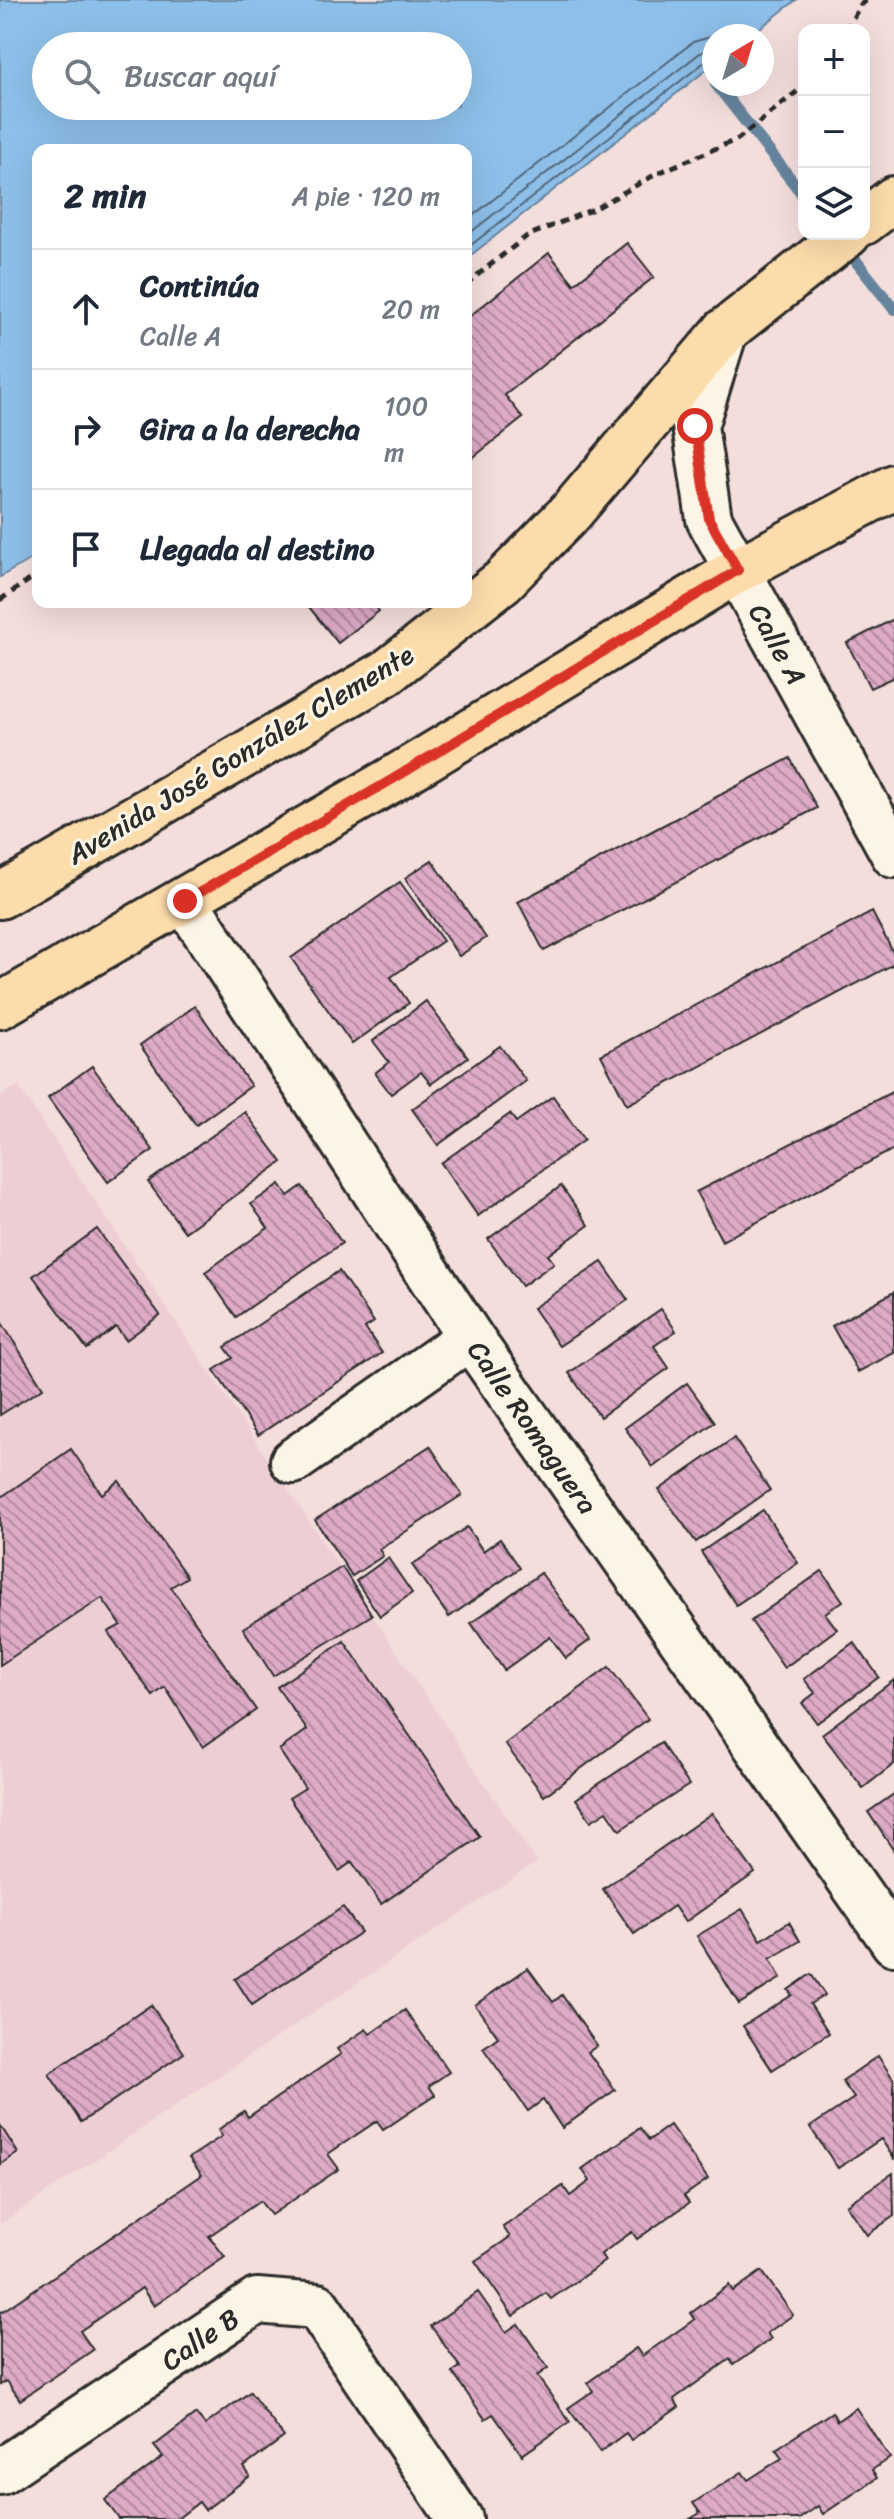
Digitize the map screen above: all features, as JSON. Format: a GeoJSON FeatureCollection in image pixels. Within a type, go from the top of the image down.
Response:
{"type":"FeatureCollection","features":[{"type":"Feature","properties":{"kind":"main road"},"geometry":{"type":"LineString","coordinates":[[870,217],[894,199]]}},
{"type":"Feature","properties":{"kind":"main road","name":"Avenida José González Clemente"},"geometry":{"type":"LineString","coordinates":[[472,606],[503,581],[570,513],[725,331],[840,240]]}},
{"type":"Feature","properties":{"kind":"main road"},"geometry":{"type":"LineString","coordinates":[[0,1006],[393,779],[738,570],[894,487]]}},
{"type":"Feature","properties":{"kind":"main road","name":"Avenida José González Clemente"},"geometry":{"type":"LineString","coordinates":[[0,896],[386,673],[469,608]]}},
{"type":"Feature","properties":{"kind":"street","name":"Calle A"},"geometry":{"type":"LineString","coordinates":[[725,331],[695,426],[709,519],[894,855]]}},
{"type":"Feature","properties":{"kind":"street","name":"Calle Romaguera"},"geometry":{"type":"LineString","coordinates":[[185,901],[470,1337],[894,1943]]}},
{"type":"Feature","properties":{"kind":"street"},"geometry":{"type":"LineString","coordinates":[[293,1461],[470,1337]]}},
{"type":"Feature","properties":{"kind":"street","name":"Calle B"},"geometry":{"type":"LineString","coordinates":[[0,2472],[257,2301],[317,2306],[460,2519]]}},
{"type":"Feature","properties":{"kind":"path"},"geometry":{"type":"LineString","coordinates":[[849,24],[861,4],[868,0]]}},
{"type":"Feature","properties":{"kind":"path"},"geometry":{"type":"LineString","coordinates":[[472,279],[527,236],[596,208],[658,173],[738,139],[798,91]]}},
{"type":"Feature","properties":{"kind":"path"},"geometry":{"type":"LineString","coordinates":[[0,600],[32,578]]}},
{"type":"Feature","properties":{"kind":"shaded area"},"geometry":{"type":"Polygon","coordinates":[[[18,1086],[537,1862],[0,2224],[0,1096],[18,1086]]]}},
{"type":"Feature","properties":{"kind":"water"},"geometry":{"type":"Polygon","coordinates":[[[0,0],[796,0],[765,24],[702,24],[702,73],[472,254],[472,144],[32,144],[32,558],[0,577],[0,0]]]}},
{"type":"Feature","properties":{"kind":"building"},"geometry":{"type":"Polygon","coordinates":[[[627,243],[654,277],[505,395],[523,418],[472,458],[472,314],[549,253],[574,284],[627,243]]]}},
{"type":"Feature","properties":{"kind":"building"},"geometry":{"type":"Polygon","coordinates":[[[310,608],[377,608],[379,611],[338,643],[310,608]]]}},
{"type":"Feature","properties":{"kind":"building"},"geometry":{"type":"Polygon","coordinates":[[[894,619],[894,677],[870,688],[847,643],[894,619]]]}},
{"type":"Feature","properties":{"kind":"building"},"geometry":{"type":"Polygon","coordinates":[[[790,758],[817,808],[544,951],[518,902],[790,758]]]}},
{"type":"Feature","properties":{"kind":"building"},"geometry":{"type":"Polygon","coordinates":[[[432,860],[486,938],[459,956],[405,878],[432,860]]]}},
{"type":"Feature","properties":{"kind":"building"},"geometry":{"type":"Polygon","coordinates":[[[400,882],[443,941],[391,977],[409,1003],[352,1044],[291,958],[400,882]]]}},
{"type":"Feature","properties":{"kind":"building"},"geometry":{"type":"Polygon","coordinates":[[[872,912],[894,954],[894,964],[627,1105],[601,1055],[872,912]]]}},
{"type":"Feature","properties":{"kind":"building"},"geometry":{"type":"Polygon","coordinates":[[[426,1001],[468,1057],[431,1084],[421,1072],[391,1094],[375,1073],[389,1062],[373,1041],[426,1001]]]}},
{"type":"Feature","properties":{"kind":"building"},"geometry":{"type":"Polygon","coordinates":[[[195,1006],[251,1086],[196,1125],[140,1045],[195,1006]]]}},
{"type":"Feature","properties":{"kind":"building"},"geometry":{"type":"Polygon","coordinates":[[[500,1046],[526,1081],[438,1145],[412,1109],[500,1046]]]}},
{"type":"Feature","properties":{"kind":"building"},"geometry":{"type":"Polygon","coordinates":[[[92,1066],[153,1150],[108,1182],[48,1098],[92,1066]]]}},
{"type":"Feature","properties":{"kind":"building"},"geometry":{"type":"Polygon","coordinates":[[[894,1091],[894,1149],[722,1241],[696,1192],[894,1091]]]}},
{"type":"Feature","properties":{"kind":"building"},"geometry":{"type":"Polygon","coordinates":[[[553,1096],[584,1140],[478,1216],[441,1163],[510,1114],[516,1122],[553,1096]]]}},
{"type":"Feature","properties":{"kind":"building"},"geometry":{"type":"Polygon","coordinates":[[[245,1112],[282,1162],[185,1232],[148,1182],[245,1112]]]}},
{"type":"Feature","properties":{"kind":"building"},"geometry":{"type":"Polygon","coordinates":[[[280,1184],[288,1196],[302,1186],[342,1243],[236,1317],[205,1272],[268,1228],[251,1204],[280,1184]]]}},
{"type":"Feature","properties":{"kind":"building"},"geometry":{"type":"Polygon","coordinates":[[[561,1186],[589,1225],[548,1255],[554,1263],[522,1286],[488,1239],[561,1186]]]}},
{"type":"Feature","properties":{"kind":"building"},"geometry":{"type":"Polygon","coordinates":[[[97,1229],[160,1315],[126,1340],[116,1327],[87,1349],[33,1276],[97,1229]]]}},
{"type":"Feature","properties":{"kind":"building"},"geometry":{"type":"Polygon","coordinates":[[[602,1262],[628,1300],[559,1346],[533,1308],[602,1262]]]}},
{"type":"Feature","properties":{"kind":"building"},"geometry":{"type":"Polygon","coordinates":[[[339,1271],[374,1322],[365,1328],[382,1353],[258,1435],[214,1370],[233,1358],[225,1347],[339,1271]]]}},
{"type":"Feature","properties":{"kind":"building"},"geometry":{"type":"Polygon","coordinates":[[[894,1292],[894,1353],[858,1372],[832,1326],[894,1292]]]}},
{"type":"Feature","properties":{"kind":"building"},"geometry":{"type":"Polygon","coordinates":[[[661,1309],[676,1331],[654,1346],[669,1368],[600,1417],[569,1373],[661,1309]]]}},
{"type":"Feature","properties":{"kind":"building"},"geometry":{"type":"Polygon","coordinates":[[[0,1320],[43,1388],[0,1415],[0,1320]]]}},
{"type":"Feature","properties":{"kind":"building"},"geometry":{"type":"Polygon","coordinates":[[[687,1383],[715,1422],[653,1467],[625,1428],[687,1383]]]}},
{"type":"Feature","properties":{"kind":"building"},"geometry":{"type":"Polygon","coordinates":[[[734,1438],[770,1490],[696,1542],[659,1490],[734,1438]]]}},
{"type":"Feature","properties":{"kind":"building"},"geometry":{"type":"Polygon","coordinates":[[[430,1446],[462,1495],[379,1549],[383,1556],[352,1576],[315,1520],[430,1446]]]}},
{"type":"Feature","properties":{"kind":"building"},"geometry":{"type":"Polygon","coordinates":[[[71,1449],[102,1494],[119,1481],[187,1577],[171,1587],[256,1710],[203,1747],[165,1687],[153,1696],[108,1632],[121,1625],[102,1598],[0,1665],[0,1498],[71,1449]]]}},
{"type":"Feature","properties":{"kind":"building"},"geometry":{"type":"Polygon","coordinates":[[[763,1510],[798,1563],[736,1605],[701,1552],[763,1510]]]}},
{"type":"Feature","properties":{"kind":"building"},"geometry":{"type":"Polygon","coordinates":[[[467,1527],[483,1551],[500,1539],[520,1568],[449,1617],[412,1565],[467,1527]]]}},
{"type":"Feature","properties":{"kind":"building"},"geometry":{"type":"Polygon","coordinates":[[[388,1558],[412,1593],[380,1616],[356,1581],[388,1558]]]}},
{"type":"Feature","properties":{"kind":"building"},"geometry":{"type":"Polygon","coordinates":[[[342,1567],[372,1615],[273,1676],[243,1628],[342,1567]]]}},
{"type":"Feature","properties":{"kind":"building"},"geometry":{"type":"Polygon","coordinates":[[[822,1571],[843,1601],[825,1613],[837,1629],[784,1668],[751,1621],[822,1571]]]}},
{"type":"Feature","properties":{"kind":"building"},"geometry":{"type":"Polygon","coordinates":[[[541,1573],[590,1640],[566,1658],[550,1637],[504,1670],[471,1623],[541,1573]]]}},
{"type":"Feature","properties":{"kind":"building"},"geometry":{"type":"Polygon","coordinates":[[[344,1641],[480,1837],[381,1904],[352,1862],[339,1871],[289,1798],[305,1788],[279,1750],[307,1730],[277,1687],[344,1641]]]}},
{"type":"Feature","properties":{"kind":"building"},"geometry":{"type":"Polygon","coordinates":[[[854,1642],[879,1677],[817,1723],[802,1703],[815,1693],[804,1679],[854,1642]]]}},
{"type":"Feature","properties":{"kind":"building"},"geometry":{"type":"Polygon","coordinates":[[[609,1667],[648,1719],[544,1796],[505,1744],[609,1667]]]}},
{"type":"Feature","properties":{"kind":"building"},"geometry":{"type":"Polygon","coordinates":[[[894,1680],[894,1764],[863,1788],[822,1734],[894,1680]]]}},
{"type":"Feature","properties":{"kind":"building"},"geometry":{"type":"Polygon","coordinates":[[[661,1743],[689,1785],[620,1830],[607,1811],[591,1821],[576,1799],[661,1743]]]}},
{"type":"Feature","properties":{"kind":"building"},"geometry":{"type":"Polygon","coordinates":[[[894,1794],[894,1851],[868,1812],[894,1794]]]}},
{"type":"Feature","properties":{"kind":"building"},"geometry":{"type":"Polygon","coordinates":[[[712,1813],[755,1873],[685,1922],[674,1906],[634,1934],[603,1889],[712,1813]]]}},
{"type":"Feature","properties":{"kind":"building"},"geometry":{"type":"Polygon","coordinates":[[[343,1907],[361,1932],[252,2005],[235,1979],[343,1907]]]}},
{"type":"Feature","properties":{"kind":"building"},"geometry":{"type":"Polygon","coordinates":[[[742,1909],[761,1940],[789,1922],[800,1941],[770,1959],[781,1978],[739,2004],[697,1936],[742,1909]]]}},
{"type":"Feature","properties":{"kind":"building"},"geometry":{"type":"Polygon","coordinates":[[[528,1968],[553,2002],[562,1995],[597,2046],[588,2052],[615,2090],[562,2128],[543,2100],[528,2111],[483,2048],[498,2037],[475,2005],[528,1968]]]}},
{"type":"Feature","properties":{"kind":"building"},"geometry":{"type":"Polygon","coordinates":[[[811,1974],[825,1995],[810,2004],[829,2033],[772,2070],[743,2026],[792,1995],[788,1990],[811,1974]]]}},
{"type":"Feature","properties":{"kind":"building"},"geometry":{"type":"Polygon","coordinates":[[[151,2005],[184,2053],[81,2122],[49,2074],[151,2005]]]}},
{"type":"Feature","properties":{"kind":"building"},"geometry":{"type":"Polygon","coordinates":[[[405,2010],[449,2072],[429,2086],[435,2095],[383,2130],[377,2121],[328,2154],[339,2169],[271,2215],[260,2201],[209,2236],[225,2257],[154,2306],[142,2288],[80,2331],[93,2350],[20,2400],[7,2381],[0,2385],[0,2313],[202,2175],[189,2158],[222,2136],[218,2130],[244,2111],[248,2117],[341,2054],[337,2049],[366,2029],[370,2034],[405,2010]]]}},
{"type":"Feature","properties":{"kind":"building"},"geometry":{"type":"Polygon","coordinates":[[[878,2056],[894,2080],[894,2159],[881,2139],[838,2168],[810,2127],[854,2098],[842,2081],[878,2056]]]}},
{"type":"Feature","properties":{"kind":"building"},"geometry":{"type":"Polygon","coordinates":[[[0,2125],[18,2153],[0,2165],[0,2125]]]}},
{"type":"Feature","properties":{"kind":"building"},"geometry":{"type":"Polygon","coordinates":[[[670,2125],[708,2179],[684,2196],[689,2203],[637,2239],[632,2232],[601,2254],[605,2261],[551,2299],[546,2293],[513,2316],[475,2261],[510,2237],[503,2227],[563,2186],[570,2196],[590,2181],[582,2169],[640,2128],[649,2140],[670,2125]]]}},
{"type":"Feature","properties":{"kind":"building"},"geometry":{"type":"Polygon","coordinates":[[[893,2173],[894,2216],[867,2235],[846,2205],[893,2173]]]}},
{"type":"Feature","properties":{"kind":"building"},"geometry":{"type":"Polygon","coordinates":[[[762,2271],[793,2315],[767,2333],[771,2339],[733,2365],[730,2359],[674,2399],[679,2407],[631,2440],[626,2433],[600,2452],[568,2408],[593,2391],[587,2383],[636,2348],[642,2356],[695,2319],[691,2313],[729,2285],[733,2291],[762,2271]]]}},
{"type":"Feature","properties":{"kind":"building"},"geometry":{"type":"Polygon","coordinates":[[[478,2292],[506,2332],[518,2324],[548,2368],[537,2376],[570,2422],[522,2455],[493,2414],[485,2419],[452,2372],[460,2367],[431,2326],[478,2292]]]}},
{"type":"Feature","properties":{"kind":"building"},"geometry":{"type":"Polygon","coordinates":[[[250,2392],[284,2437],[244,2467],[250,2476],[205,2510],[199,2502],[177,2519],[119,2519],[105,2500],[163,2457],[154,2446],[196,2414],[205,2425],[250,2392]]]}},
{"type":"Feature","properties":{"kind":"building"},"geometry":{"type":"Polygon","coordinates":[[[856,2408],[890,2458],[872,2470],[877,2478],[823,2514],[818,2506],[799,2519],[690,2519],[700,2513],[693,2503],[742,2472],[748,2480],[782,2458],[776,2449],[832,2412],[837,2421],[856,2408]]]}},
{"type":"Feature","properties":{"kind":"waterway"},"geometry":{"type":"LineString","coordinates":[[725,96],[798,188]]}},
{"type":"Feature","properties":{"kind":"waterway"},"geometry":{"type":"LineString","coordinates":[[844,246],[894,309]]}},
{"type":"Feature","properties":{"kind":"route"},"geometry":{"type":"LineString","coordinates":[[185,901],[738,570],[709,519],[695,426]]}}]}
